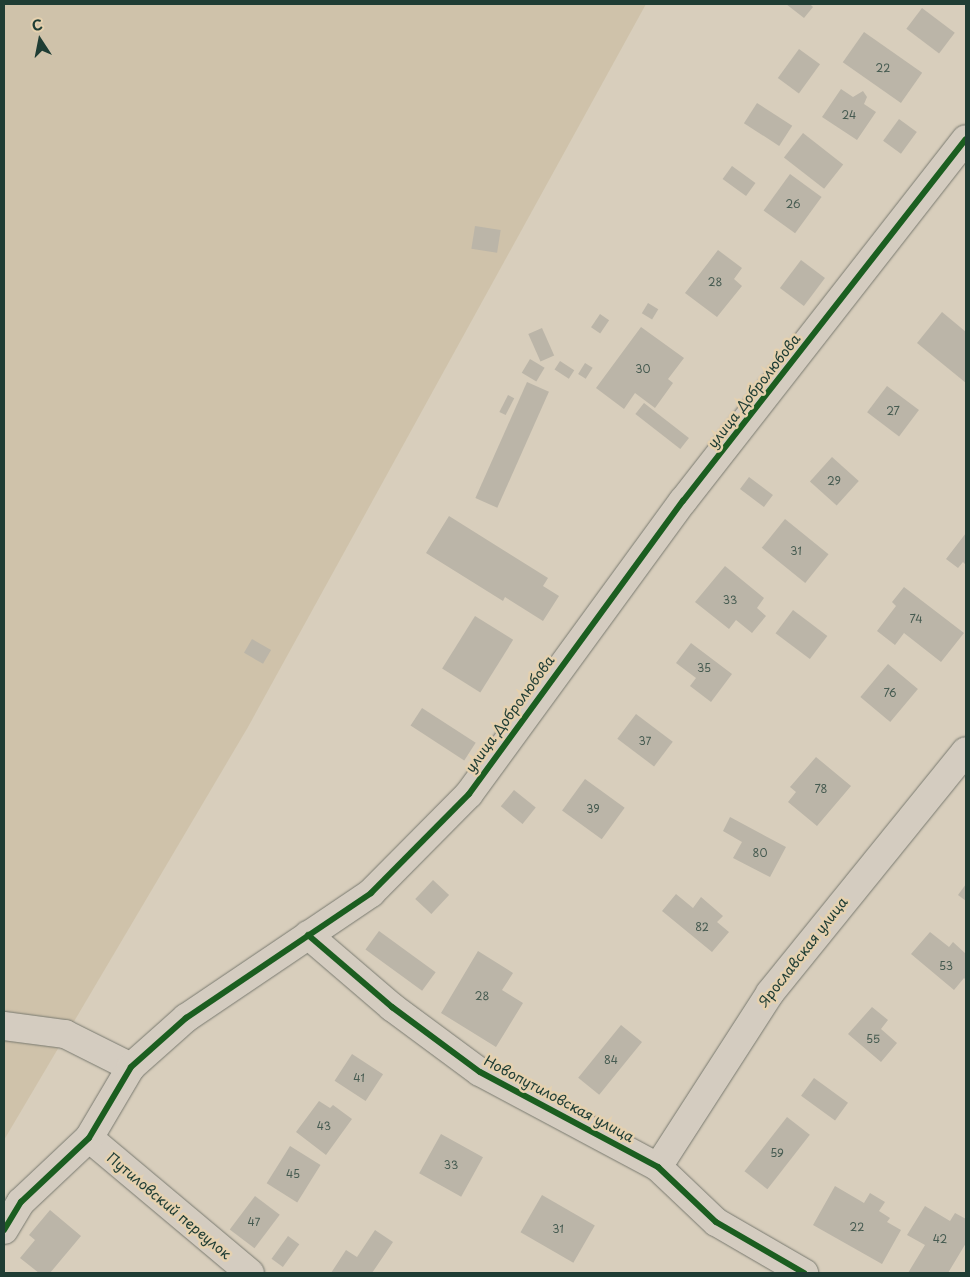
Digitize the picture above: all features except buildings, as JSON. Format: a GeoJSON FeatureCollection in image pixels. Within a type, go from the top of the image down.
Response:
{"type":"FeatureCollection","features":[{"type":"Feature","properties":{"kind":"street","name":"улица Добролюбова"},"geometry":{"type":"LineString","coordinates":[[4,1230],[21,1202],[89,1138],[131,1067],[186,1018],[371,893],[468,794],[683,501],[966,139]]}},
{"type":"Feature","properties":{"kind":"street","name":"Ярославская улица"},"geometry":{"type":"LineString","coordinates":[[658,1166],[770,993],[966,751]]}},
{"type":"Feature","properties":{"kind":"street","name":"Новопутиловская улица"},"geometry":{"type":"LineString","coordinates":[[308,935],[392,1008],[480,1072],[658,1166],[716,1222],[804,1273]]}},
{"type":"Feature","properties":{"kind":"street"},"geometry":{"type":"LineString","coordinates":[[4,1026],[66,1034],[131,1067]]}},
{"type":"Feature","properties":{"kind":"street","name":"Путиловский переулок"},"geometry":{"type":"LineString","coordinates":[[89,1138],[250,1273]]}},
{"type":"Feature","properties":{"kind":"shaded area"},"geometry":{"type":"Polygon","coordinates":[[[4,4],[646,4],[248,727],[4,1140],[4,4]]]}},
{"type":"Feature","properties":{"kind":"cycle path"},"geometry":{"type":"LineString","coordinates":[[4,1230],[21,1202],[89,1138],[131,1067],[186,1018],[371,893],[469,794],[683,501],[966,139]]}},
{"type":"Feature","properties":{"kind":"cycle path"},"geometry":{"type":"LineString","coordinates":[[308,935],[392,1007],[480,1072],[658,1167],[716,1222],[804,1273]]}}]}
